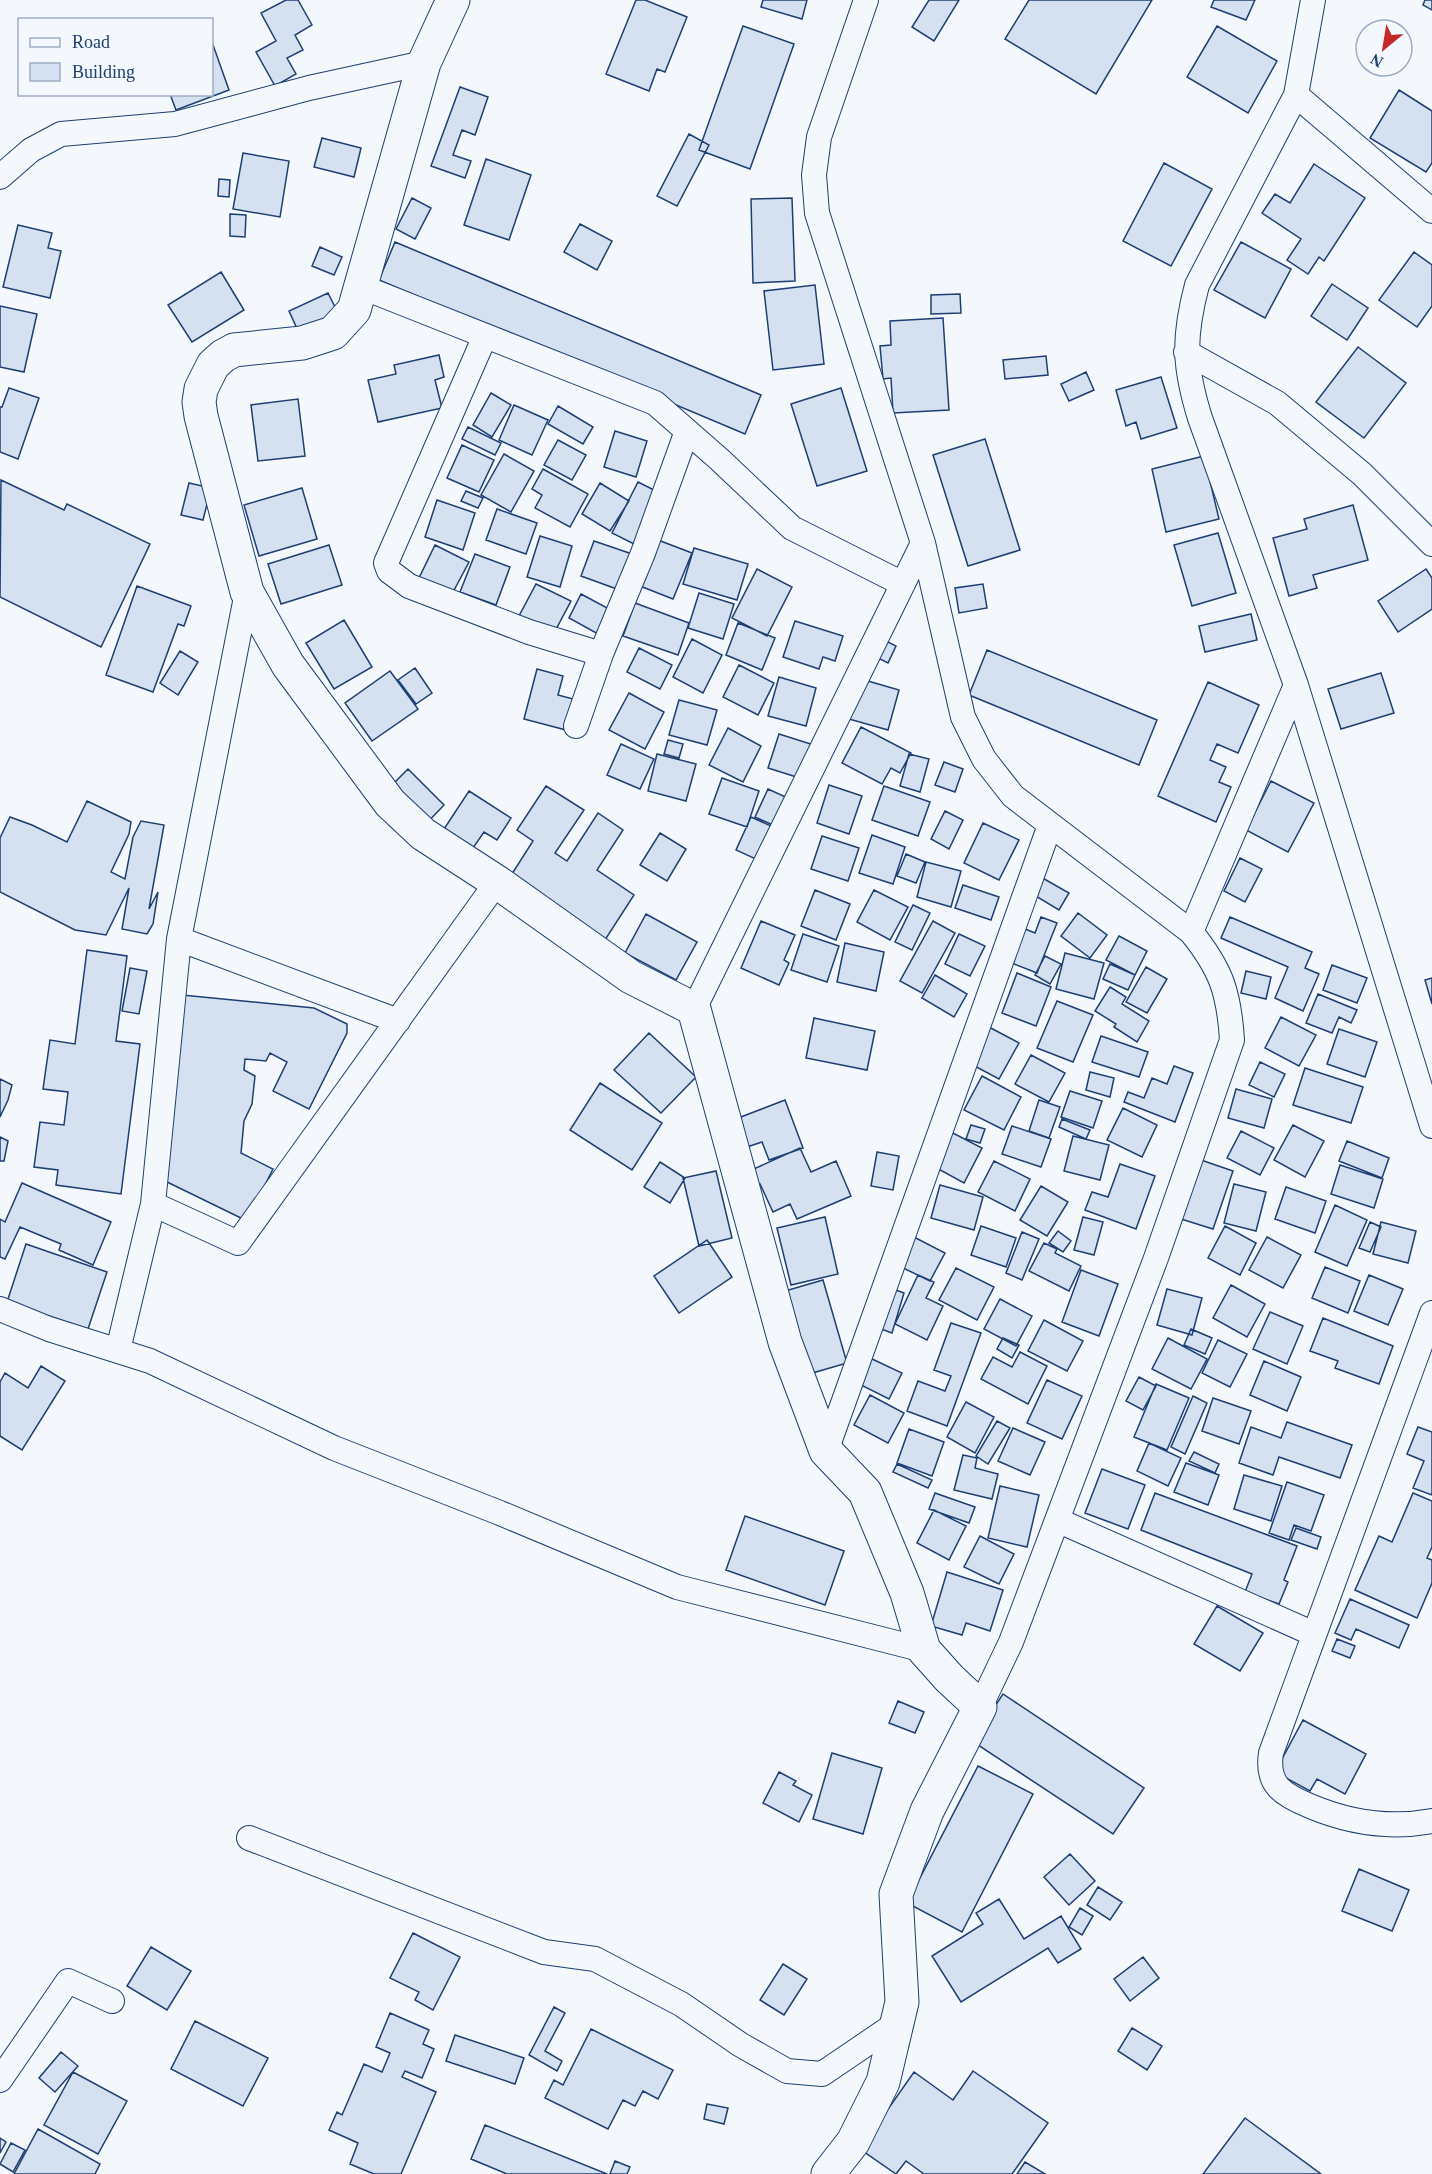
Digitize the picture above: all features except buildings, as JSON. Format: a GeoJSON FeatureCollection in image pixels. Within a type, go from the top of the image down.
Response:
{"type":"FeatureCollection","features":[{"type":"Feature","properties":{"kind":"street"},"geometry":{"type":"LineString","coordinates":[[453,0],[424,63],[354,310],[333,333],[302,343],[234,350],[223,356],[213,365],[201,389],[199,402],[201,416],[247,592],[288,665],[390,802],[423,834],[497,882],[631,977],[694,1009]]}},
{"type":"Feature","properties":{"kind":"street"},"geometry":{"type":"LineString","coordinates":[[828,2174],[853,2142],[883,2082],[902,2002],[896,1894],[927,1811],[1011,1642],[1156,1258],[1232,1040],[1230,1010],[1223,982],[1209,955],[1191,932],[1013,796],[984,759],[963,717],[923,543],[817,213],[814,175],[819,136],[866,0]]}},
{"type":"Feature","properties":{"kind":"street"},"geometry":{"type":"LineString","coordinates":[[1313,0],[1296,95],[1197,285],[1189,318],[1186,352],[1190,386],[1200,418],[1296,685],[1432,1126]]}},
{"type":"Feature","properties":{"kind":"street"},"geometry":{"type":"LineString","coordinates":[[0,177],[31,150],[61,134],[175,124],[309,88],[424,63]]}},
{"type":"Feature","properties":{"kind":"street"},"geometry":{"type":"LineString","coordinates":[[1296,95],[1432,211]]}},
{"type":"Feature","properties":{"kind":"street"},"geometry":{"type":"LineString","coordinates":[[362,287],[655,403],[792,528],[903,584]]}},
{"type":"Feature","properties":{"kind":"street"},"geometry":{"type":"LineString","coordinates":[[485,336],[386,563],[389,572],[409,586],[530,632],[601,654]]}},
{"type":"Feature","properties":{"kind":"street"},"geometry":{"type":"LineString","coordinates":[[1186,352],[1277,403],[1362,474],[1432,544]]}},
{"type":"Feature","properties":{"kind":"street"},"geometry":{"type":"LineString","coordinates":[[576,726],[601,654],[643,553],[687,431]]}},
{"type":"Feature","properties":{"kind":"street"},"geometry":{"type":"LineString","coordinates":[[923,543],[694,1009],[785,1342],[826,1451],[865,1492],[907,1593],[924,1650],[980,1707]]}},
{"type":"Feature","properties":{"kind":"street"},"geometry":{"type":"LineString","coordinates":[[118,1350],[153,1204],[179,939],[247,592]]}},
{"type":"Feature","properties":{"kind":"street"},"geometry":{"type":"LineString","coordinates":[[1191,932],[1296,685]]}},
{"type":"Feature","properties":{"kind":"street"},"geometry":{"type":"LineString","coordinates":[[826,1451],[1050,825]]}},
{"type":"Feature","properties":{"kind":"street"},"geometry":{"type":"LineString","coordinates":[[153,1204],[238,1243],[497,882]]}},
{"type":"Feature","properties":{"kind":"street"},"geometry":{"type":"LineString","coordinates":[[179,939],[398,1021]]}},
{"type":"Feature","properties":{"kind":"street"},"geometry":{"type":"LineString","coordinates":[[0,1309],[49,1329],[150,1361],[334,1448],[500,1513],[677,1587],[924,1650]]}},
{"type":"Feature","properties":{"kind":"street"},"geometry":{"type":"LineString","coordinates":[[1432,1313],[1271,1753],[1270,1770],[1278,1787],[1291,1798],[1333,1816],[1371,1825],[1410,1825],[1432,1821]]}},
{"type":"Feature","properties":{"kind":"street"},"geometry":{"type":"LineString","coordinates":[[1057,1520],[1314,1634]]}},
{"type":"Feature","properties":{"kind":"street"},"geometry":{"type":"LineString","coordinates":[[249,1838],[544,1952],[595,1959],[681,2004],[741,2045],[786,2071],[822,2074],[897,2023]]}},
{"type":"Feature","properties":{"kind":"street"},"geometry":{"type":"LineString","coordinates":[[0,2080],[68,1980],[112,2001]]}}]}
